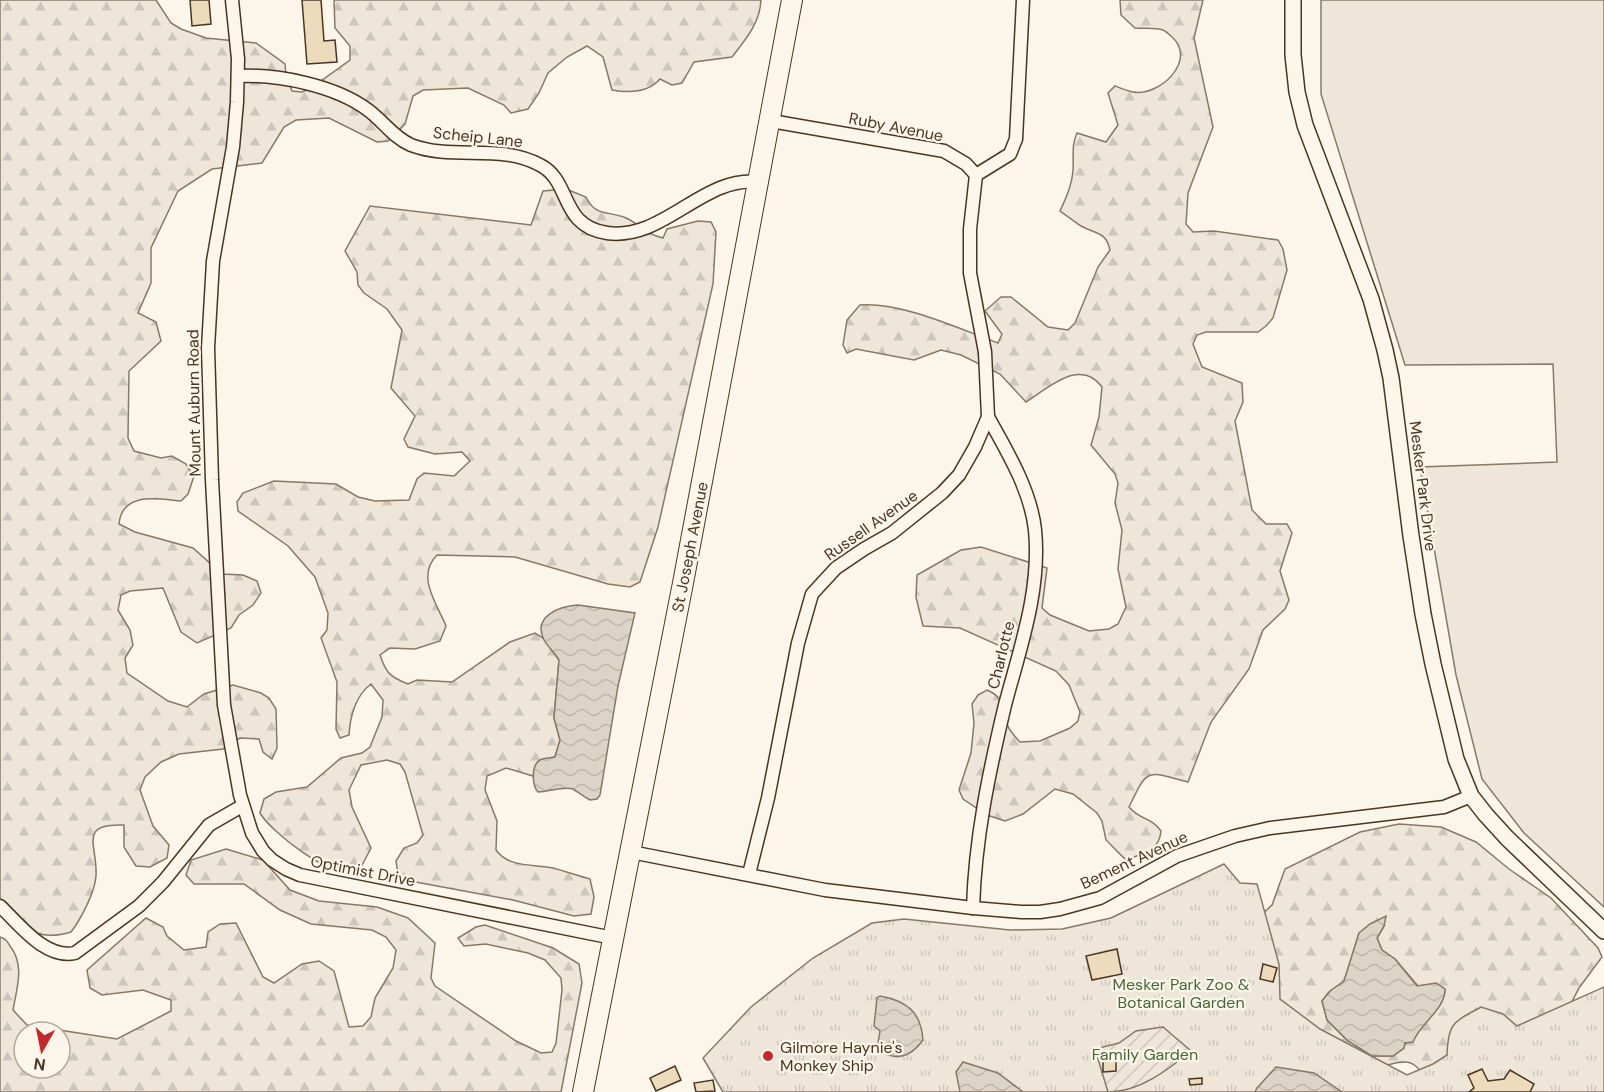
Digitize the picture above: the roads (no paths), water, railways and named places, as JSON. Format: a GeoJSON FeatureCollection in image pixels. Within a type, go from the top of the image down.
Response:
{"type":"FeatureCollection","features":[{"type":"Feature","properties":{"kind":"main road","name":"St Joseph Avenue"},"geometry":{"type":"LineString","coordinates":[[583,1092],[771,121],[792,0]]}},
{"type":"Feature","properties":{"kind":"street","name":"Mount Auburn Road"},"geometry":{"type":"LineString","coordinates":[[232,0],[238,75],[233,147],[213,261],[208,348],[223,693],[242,806]]}},
{"type":"Feature","properties":{"kind":"street"},"geometry":{"type":"LineString","coordinates":[[976,175],[1012,151],[1016,140],[1023,0]]}},
{"type":"Feature","properties":{"kind":"street","name":"Mesker Park Drive"},"geometry":{"type":"LineString","coordinates":[[1293,0],[1293,55],[1297,92],[1312,147],[1371,299],[1383,340],[1391,378],[1411,536],[1432,664],[1450,738],[1472,796],[1507,838],[1604,931]]}},
{"type":"Feature","properties":{"kind":"street","name":"Scheip Lane"},"geometry":{"type":"LineString","coordinates":[[238,75],[286,80],[325,89],[362,106],[398,137],[410,144],[456,154],[511,154],[541,165],[552,173],[560,185],[563,197],[576,217],[583,224],[605,233],[628,233],[645,228],[734,182],[759,182]]}},
{"type":"Feature","properties":{"kind":"street","name":"Ruby Avenue"},"geometry":{"type":"LineString","coordinates":[[771,121],[944,151],[966,164],[976,175]]}},
{"type":"Feature","properties":{"kind":"street","name":"Russell Avenue"},"geometry":{"type":"LineString","coordinates":[[749,874],[768,798],[798,644],[812,594],[836,568],[892,533],[942,493],[959,475],[988,417],[985,352],[970,273],[970,230],[976,175]]}},
{"type":"Feature","properties":{"kind":"street","name":"Charlotte"},"geometry":{"type":"LineString","coordinates":[[973,908],[976,851],[985,796],[1005,706],[1025,635],[1036,550],[1031,510],[1016,472],[988,417]]}},
{"type":"Feature","properties":{"kind":"street","name":"Bement Avenue"},"geometry":{"type":"LineString","coordinates":[[631,852],[825,890],[1021,912],[1060,909],[1100,898],[1177,856],[1235,836],[1270,828],[1444,807],[1472,796]]}},
{"type":"Feature","properties":{"kind":"street"},"geometry":{"type":"LineString","coordinates":[[0,906],[32,936],[54,952],[75,953],[138,906],[163,882],[209,825],[242,806]]}},
{"type":"Feature","properties":{"kind":"street","name":"Optimist Drive"},"geometry":{"type":"LineString","coordinates":[[242,806],[252,833],[263,851],[286,869],[300,875],[613,938]]}},
{"type":"Feature","properties":{"kind":"water"},"geometry":{"type":"Polygon","coordinates":[[[578,605],[635,613],[618,686],[600,795],[597,799],[590,800],[569,788],[538,792],[534,781],[535,766],[542,759],[555,757],[560,740],[554,718],[559,660],[544,640],[541,632],[542,625],[545,619],[556,610],[578,605]]]}},
{"type":"Feature","properties":{"kind":"water"},"geometry":{"type":"Polygon","coordinates":[[[1386,916],[1384,926],[1377,938],[1382,950],[1395,959],[1417,986],[1436,983],[1445,989],[1444,997],[1437,1010],[1413,1042],[1405,1043],[1404,1048],[1393,1056],[1372,1056],[1348,1041],[1327,1020],[1322,1001],[1330,991],[1344,981],[1359,933],[1386,916]]]}},
{"type":"Feature","properties":{"kind":"water"},"geometry":{"type":"Polygon","coordinates":[[[880,996],[898,1001],[916,1015],[923,1040],[913,1051],[896,1057],[877,1049],[880,1031],[874,1026],[877,998],[880,996]]]}},
{"type":"Feature","properties":{"kind":"water"},"geometry":{"type":"Polygon","coordinates":[[[963,1062],[998,1073],[1023,1092],[960,1092],[956,1072],[963,1062]]]}},
{"type":"Feature","properties":{"kind":"water"},"geometry":{"type":"Polygon","coordinates":[[[1276,1067],[1314,1073],[1342,1092],[1255,1092],[1276,1067]]]}},
{"type":"Feature","properties":{"kind":"place","name":"Gilmore Haynie's Monkey Ship"},"geometry":{"type":"Point","coordinates":[768,1056]}},
{"type":"Feature","properties":{"kind":"park label","name":"Mesker Park Zoo & Botanical Garden"},"geometry":{"type":"Point","coordinates":[1181,993]}},
{"type":"Feature","properties":{"kind":"park label","name":"Family Garden"},"geometry":{"type":"Point","coordinates":[1145,1054]}}]}
